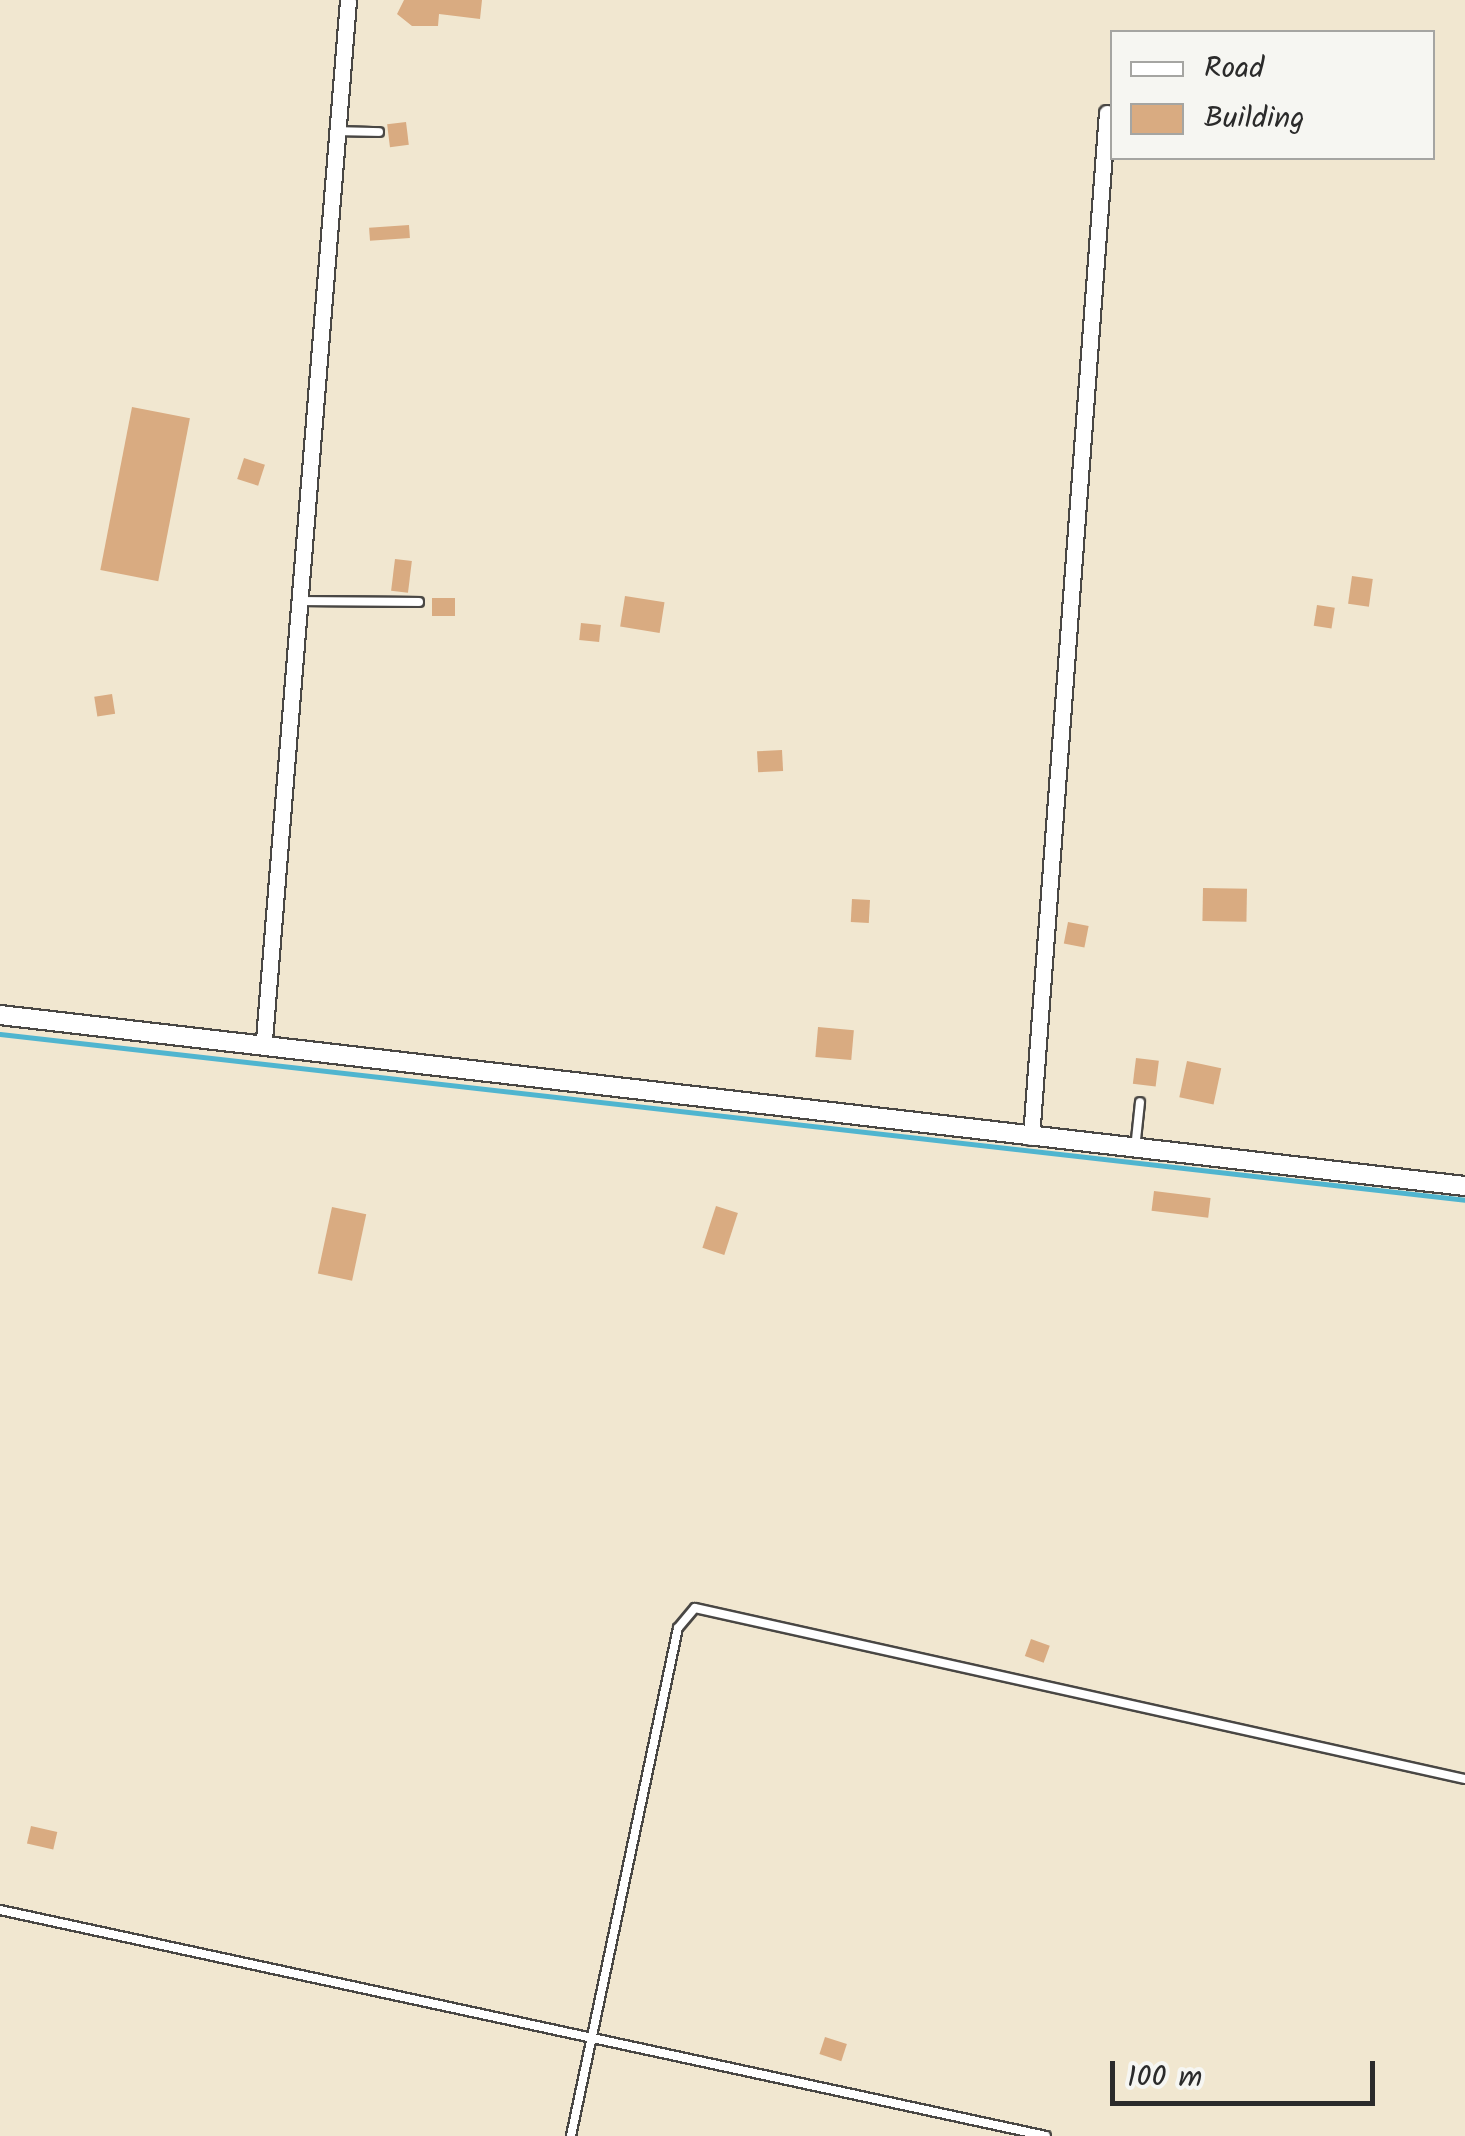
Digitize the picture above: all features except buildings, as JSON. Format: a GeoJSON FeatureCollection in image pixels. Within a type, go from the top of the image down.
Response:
{"type":"FeatureCollection","features":[{"type":"Feature","properties":{"kind":"street"},"geometry":{"type":"LineString","coordinates":[[264,1040],[348,0]]}},
{"type":"Feature","properties":{"kind":"street"},"geometry":{"type":"LineString","coordinates":[[1031,1137],[1107,112]]}},
{"type":"Feature","properties":{"kind":"street"},"geometry":{"type":"LineString","coordinates":[[0,1015],[264,1040],[1031,1137],[1465,1186]]}},
{"type":"Feature","properties":{"kind":"lane"},"geometry":{"type":"LineString","coordinates":[[337,131],[380,132]]}},
{"type":"Feature","properties":{"kind":"lane"},"geometry":{"type":"LineString","coordinates":[[301,602],[419,602]]}},
{"type":"Feature","properties":{"kind":"lane"},"geometry":{"type":"LineString","coordinates":[[1135,1149],[1140,1102]]}},
{"type":"Feature","properties":{"kind":"lane"},"geometry":{"type":"LineString","coordinates":[[571,2136],[678,1628],[694,1608],[1465,1779]]}},
{"type":"Feature","properties":{"kind":"lane"},"geometry":{"type":"LineString","coordinates":[[0,1910],[593,2034],[1046,2136]]}},
{"type":"Feature","properties":{"kind":"waterway"},"geometry":{"type":"LineString","coordinates":[[0,1034],[1465,1200]]}}]}
